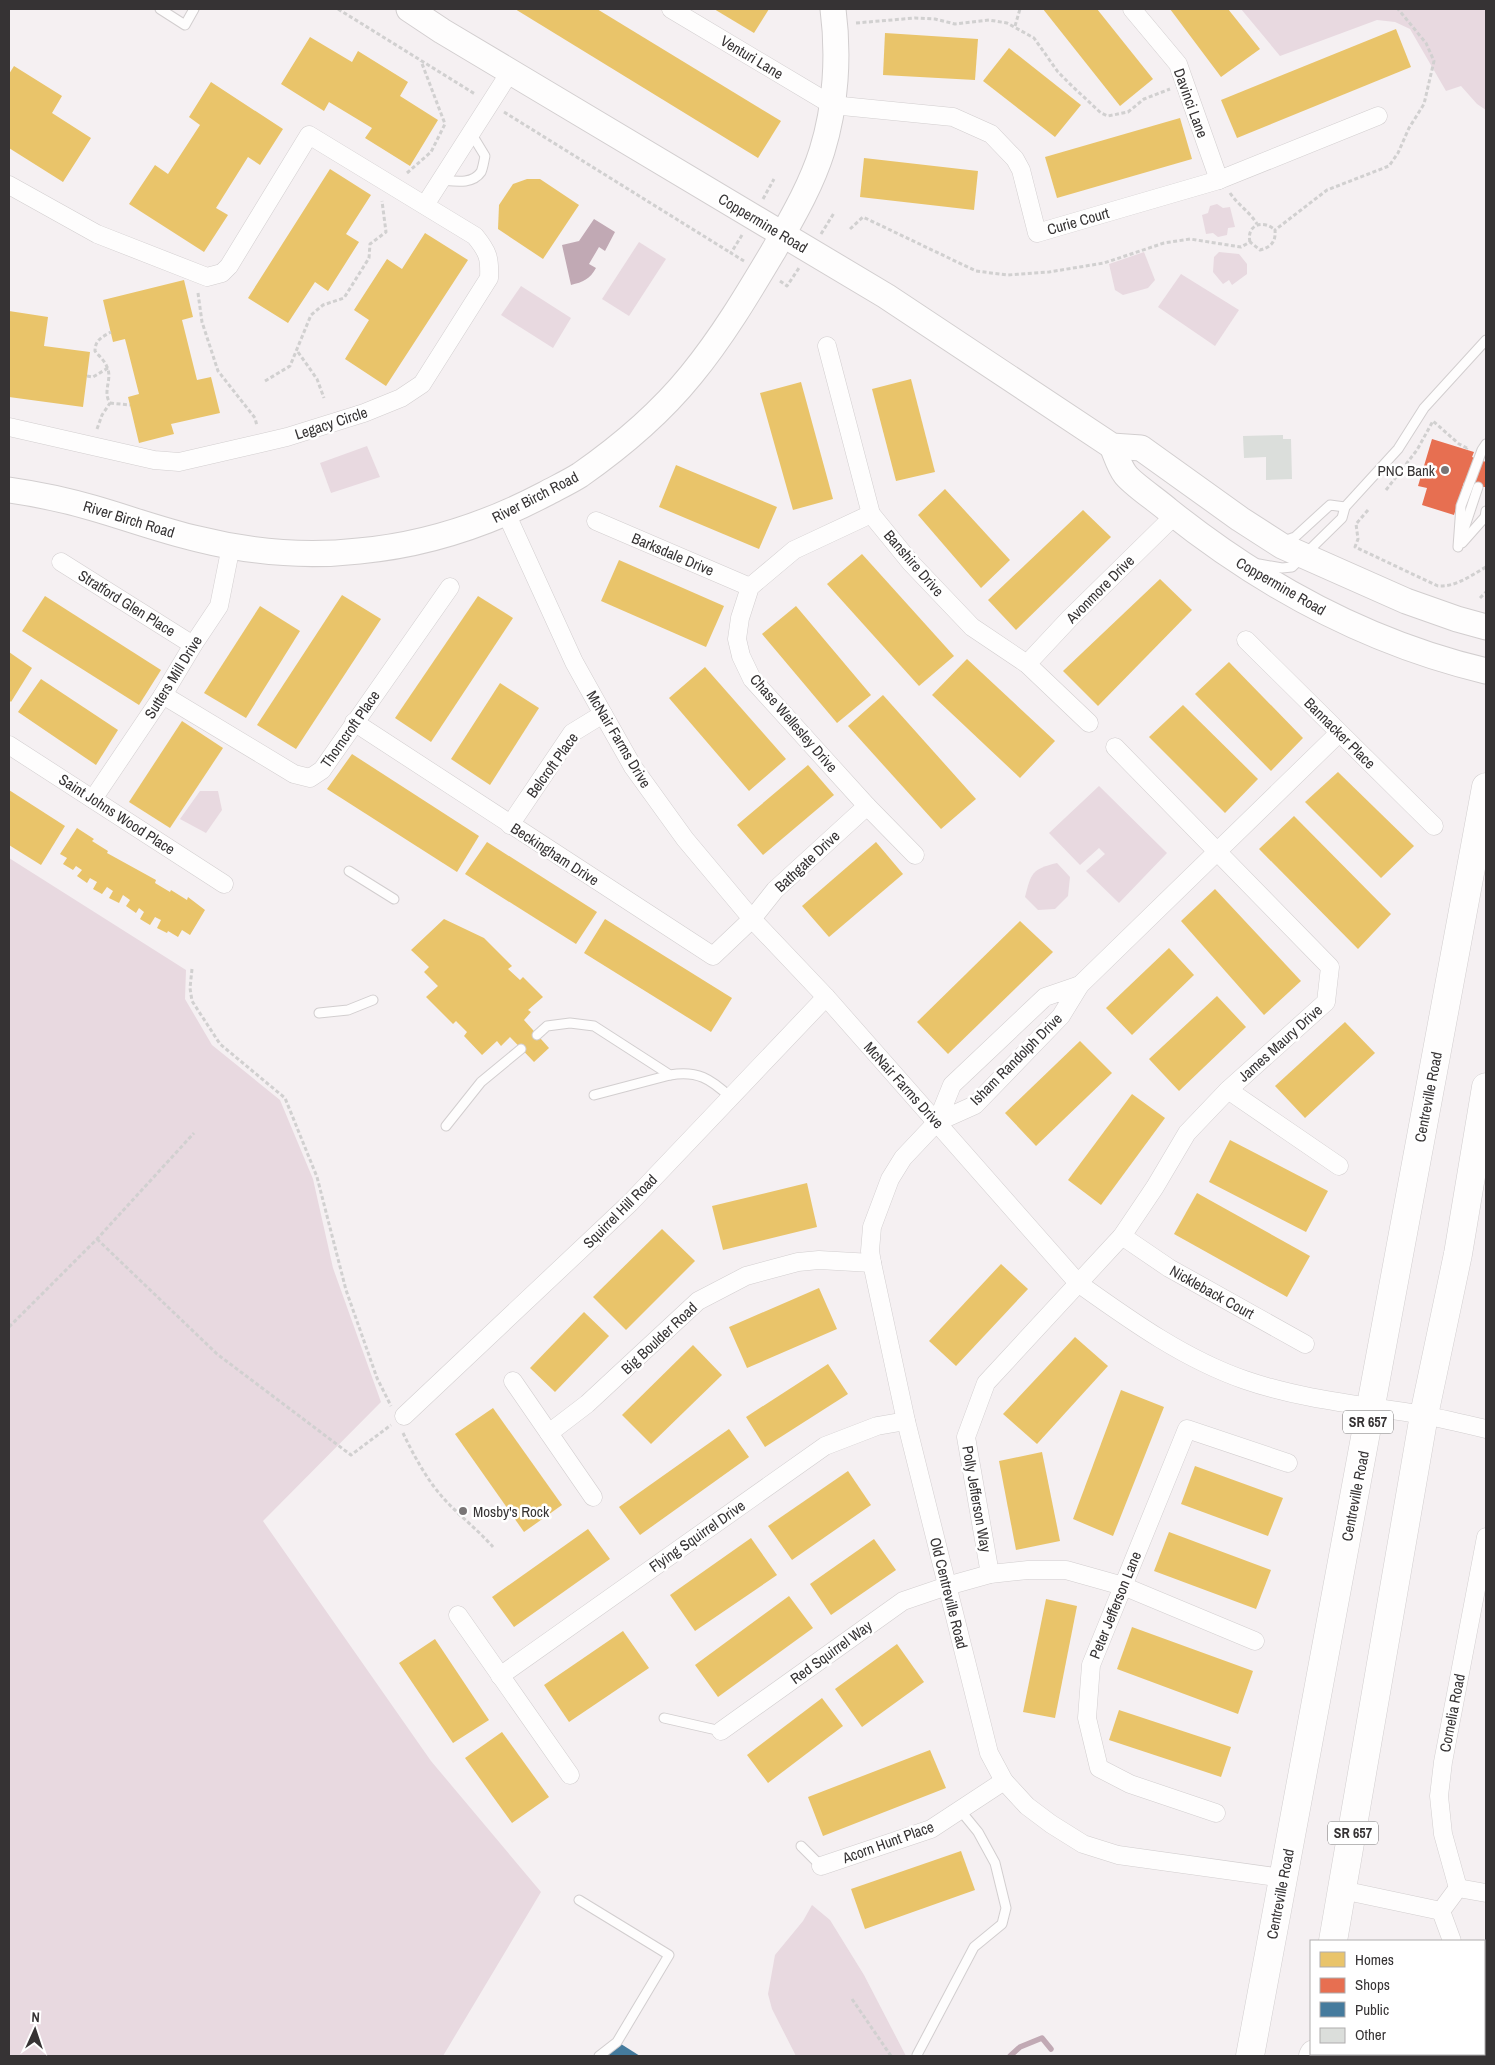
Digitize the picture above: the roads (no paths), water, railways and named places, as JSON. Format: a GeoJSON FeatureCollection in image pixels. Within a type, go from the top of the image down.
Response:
{"type":"FeatureCollection","features":[{"type":"Feature","properties":{"kind":"main road","name":"Centreville Road"},"geometry":{"type":"LineString","coordinates":[[1250,2056],[1486,787]]}},
{"type":"Feature","properties":{"kind":"main road","name":"SR 657"},"geometry":{"type":"LineString","coordinates":[[1333,1940],[1424,1415],[1458,1254],[1486,1088]]}},
{"type":"Feature","properties":{"kind":"street","name":"Coppermine Road"},"geometry":{"type":"LineString","coordinates":[[409,9],[510,72],[886,296],[1112,446],[1141,448],[1269,538],[1304,557],[1406,601],[1486,627]]}},
{"type":"Feature","properties":{"kind":"street","name":"Venturi Lane"},"geometry":{"type":"LineString","coordinates":[[671,9],[832,105]]}},
{"type":"Feature","properties":{"kind":"street","name":"Davinci Lane"},"geometry":{"type":"LineString","coordinates":[[1132,9],[1178,64],[1222,179]]}},
{"type":"Feature","properties":{"kind":"street","name":"River Birch Road"},"geometry":{"type":"LineString","coordinates":[[9,490],[90,507],[196,539],[230,546],[301,553],[357,552],[406,545],[452,534],[506,513],[579,476],[649,420],[691,375],[714,343],[783,235],[814,174],[823,149],[832,105],[836,61],[834,17]]}},
{"type":"Feature","properties":{"kind":"street"},"geometry":{"type":"LineString","coordinates":[[425,205],[510,72]]}},
{"type":"Feature","properties":{"kind":"street","name":"Curie Court"},"geometry":{"type":"LineString","coordinates":[[832,105],[953,116],[991,134],[1015,159],[1020,170],[1037,233],[1222,179],[1378,116]]}},
{"type":"Feature","properties":{"kind":"street","name":"Legacy Circle"},"geometry":{"type":"LineString","coordinates":[[9,185],[97,234],[207,277],[222,273],[230,266],[309,135],[475,236],[485,248],[489,262],[488,278],[422,384],[401,398],[364,413],[287,437],[179,462],[154,460],[9,427]]}},
{"type":"Feature","properties":{"kind":"street","name":"Banshire Drive"},"geometry":{"type":"LineString","coordinates":[[827,346],[871,514],[911,563],[972,627],[1027,664],[1089,723]]}},
{"type":"Feature","properties":{"kind":"street","name":"Coppermine Road"},"geometry":{"type":"LineString","coordinates":[[1112,446],[1125,475],[1220,549],[1276,586],[1321,611],[1399,644],[1486,672]]}},
{"type":"Feature","properties":{"kind":"street","name":"McNair Farms Drive"},"geometry":{"type":"LineString","coordinates":[[506,513],[574,662],[602,714],[633,767],[685,839],[752,919],[826,997],[1078,1283],[1178,1350],[1244,1380],[1316,1399],[1424,1415],[1486,1429]]}},
{"type":"Feature","properties":{"kind":"street"},"geometry":{"type":"LineString","coordinates":[[750,587],[794,550],[871,514]]}},
{"type":"Feature","properties":{"kind":"street","name":"Avonmore Drive"},"geometry":{"type":"LineString","coordinates":[[1027,664],[1070,618],[1175,515]]}},
{"type":"Feature","properties":{"kind":"street","name":"Barksdale Drive"},"geometry":{"type":"LineString","coordinates":[[596,521],[750,587]]}},
{"type":"Feature","properties":{"kind":"street","name":"Sutters Mill Drive"},"geometry":{"type":"LineString","coordinates":[[93,799],[164,695],[193,645],[219,606],[230,546]]}},
{"type":"Feature","properties":{"kind":"street","name":"Stratford Glen Place"},"geometry":{"type":"LineString","coordinates":[[61,562],[193,645]]}},
{"type":"Feature","properties":{"kind":"street","name":"Thorncroft Place"},"geometry":{"type":"LineString","coordinates":[[164,695],[294,774],[310,778],[322,770],[450,587]]}},
{"type":"Feature","properties":{"kind":"street","name":"Chase Wellesley Drive"},"geometry":{"type":"LineString","coordinates":[[750,587],[740,618],[737,639],[741,656],[752,678],[867,806],[915,855]]}},
{"type":"Feature","properties":{"kind":"street","name":"Bannacker Place"},"geometry":{"type":"LineString","coordinates":[[1246,640],[1434,826]]}},
{"type":"Feature","properties":{"kind":"street","name":"Belcroft Place"},"geometry":{"type":"LineString","coordinates":[[510,825],[572,733],[602,714]]}},
{"type":"Feature","properties":{"kind":"street","name":"Beckingham Drive"},"geometry":{"type":"LineString","coordinates":[[354,722],[712,956],[752,919]]}},
{"type":"Feature","properties":{"kind":"street","name":"Isham Randolph Drive"},"geometry":{"type":"LineString","coordinates":[[937,1122],[975,1105],[1061,1016],[1080,985],[1339,733]]}},
{"type":"Feature","properties":{"kind":"street","name":"Saint Johns Wood Place"},"geometry":{"type":"LineString","coordinates":[[9,745],[224,884]]}},
{"type":"Feature","properties":{"kind":"street","name":"James Maury Drive"},"geometry":{"type":"LineString","coordinates":[[1078,1283],[1122,1236],[1188,1133],[1228,1090],[1326,1002],[1330,967],[1115,747]]}},
{"type":"Feature","properties":{"kind":"street","name":"Bathgate Drive"},"geometry":{"type":"LineString","coordinates":[[752,919],[774,890],[867,806]]}},
{"type":"Feature","properties":{"kind":"street","name":"Isham Randolph Drive"},"geometry":{"type":"LineString","coordinates":[[937,1122],[952,1085],[1045,997],[1080,985]]}},
{"type":"Feature","properties":{"kind":"street","name":"Squirrel Hill Road"},"geometry":{"type":"LineString","coordinates":[[401,1418],[630,1203],[826,997]]}},
{"type":"Feature","properties":{"kind":"street"},"geometry":{"type":"LineString","coordinates":[[1228,1090],[1339,1166]]}},
{"type":"Feature","properties":{"kind":"street","name":"Old Centreville Road"},"geometry":{"type":"LineString","coordinates":[[937,1122],[903,1158],[890,1179],[872,1227],[870,1251],[906,1421],[989,1753],[1004,1781],[1027,1806],[1083,1844],[1100,1851],[1118,1855],[1283,1878]]}},
{"type":"Feature","properties":{"kind":"street","name":"Nickleback Court"},"geometry":{"type":"LineString","coordinates":[[1122,1236],[1169,1268],[1305,1344]]}},
{"type":"Feature","properties":{"kind":"street","name":"Big Boulder Road"},"geometry":{"type":"LineString","coordinates":[[549,1433],[587,1404],[698,1301],[746,1276],[798,1262],[819,1260],[872,1263]]}},
{"type":"Feature","properties":{"kind":"street","name":"Polly Jefferson Way"},"geometry":{"type":"LineString","coordinates":[[990,1574],[966,1437],[986,1383],[1078,1283]]}},
{"type":"Feature","properties":{"kind":"street"},"geometry":{"type":"LineString","coordinates":[[513,1381],[593,1498]]}},
{"type":"Feature","properties":{"kind":"street","name":"Flying Squirrel Drive"},"geometry":{"type":"LineString","coordinates":[[500,1676],[825,1446],[851,1434],[877,1426],[906,1421]]}},
{"type":"Feature","properties":{"kind":"street","name":"Peter Jefferson Lane"},"geometry":{"type":"LineString","coordinates":[[1216,1813],[1130,1784],[1098,1768],[1087,1718],[1091,1664],[1187,1429],[1288,1463]]}},
{"type":"Feature","properties":{"kind":"street","name":"Cornelia Road"},"geometry":{"type":"LineString","coordinates":[[1458,1888],[1442,1834],[1439,1796],[1443,1762],[1486,1537]]}},
{"type":"Feature","properties":{"kind":"street","name":"Red Squirrel Way"},"geometry":{"type":"LineString","coordinates":[[721,1731],[903,1601],[990,1574],[1028,1570],[1066,1570],[1123,1586],[1255,1641]]}},
{"type":"Feature","properties":{"kind":"street"},"geometry":{"type":"LineString","coordinates":[[458,1615],[570,1775]]}},
{"type":"Feature","properties":{"kind":"street","name":"Acorn Hunt Place"},"geometry":{"type":"LineString","coordinates":[[821,1866],[931,1829],[1004,1781]]}},
{"type":"Feature","properties":{"kind":"street"},"geometry":{"type":"LineString","coordinates":[[1441,1911],[1458,1888],[1486,1893]]}},
{"type":"Feature","properties":{"kind":"street"},"geometry":{"type":"LineString","coordinates":[[1342,1890],[1441,1911]]}},
{"type":"Feature","properties":{"kind":"street"},"geometry":{"type":"LineString","coordinates":[[1441,1911],[1452,1940]]}},
{"type":"Feature","properties":{"kind":"lane"},"geometry":{"type":"LineString","coordinates":[[160,9],[184,25],[194,9]]}},
{"type":"Feature","properties":{"kind":"lane"},"geometry":{"type":"LineString","coordinates":[[441,180],[457,182],[471,180],[481,172],[486,156],[471,133]]}},
{"type":"Feature","properties":{"kind":"lane"},"geometry":{"type":"LineString","coordinates":[[1220,549],[1264,565],[1282,568],[1292,567],[1342,518],[1345,507],[1398,449],[1424,408],[1486,340]]}},
{"type":"Feature","properties":{"kind":"lane"},"geometry":{"type":"LineString","coordinates":[[1458,547],[1461,506],[1484,447]]}},
{"type":"Feature","properties":{"kind":"lane"},"geometry":{"type":"LineString","coordinates":[[1458,547],[1478,487]]}},
{"type":"Feature","properties":{"kind":"lane"},"geometry":{"type":"LineString","coordinates":[[1269,538],[1279,541],[1290,540],[1330,505],[1345,507]]}},
{"type":"Feature","properties":{"kind":"lane"},"geometry":{"type":"LineString","coordinates":[[1458,547],[1485,517],[1486,511]]}},
{"type":"Feature","properties":{"kind":"lane"},"geometry":{"type":"LineString","coordinates":[[349,871],[394,899]]}},
{"type":"Feature","properties":{"kind":"lane"},"geometry":{"type":"LineString","coordinates":[[319,1013],[348,1010],[373,1000]]}},
{"type":"Feature","properties":{"kind":"lane"},"geometry":{"type":"LineString","coordinates":[[537,1035],[547,1026],[570,1023],[594,1026],[670,1075]]}},
{"type":"Feature","properties":{"kind":"lane"},"geometry":{"type":"LineString","coordinates":[[446,1126],[481,1082],[521,1049]]}},
{"type":"Feature","properties":{"kind":"lane"},"geometry":{"type":"LineString","coordinates":[[594,1095],[684,1072],[701,1076],[717,1085],[730,1097]]}},
{"type":"Feature","properties":{"kind":"lane"},"geometry":{"type":"LineString","coordinates":[[664,1718],[721,1731]]}},
{"type":"Feature","properties":{"kind":"lane"},"geometry":{"type":"LineString","coordinates":[[917,2055],[974,1947],[1002,1924],[1006,1908],[995,1863],[978,1832],[960,1810]]}},
{"type":"Feature","properties":{"kind":"lane"},"geometry":{"type":"LineString","coordinates":[[802,1846],[821,1866]]}},
{"type":"Feature","properties":{"kind":"lane"},"geometry":{"type":"LineString","coordinates":[[580,1900],[669,1955],[617,2042],[599,2056]]}},
{"type":"Feature","properties":{"kind":"waterway"},"geometry":{"type":"LineString","coordinates":[[1010,2056],[1020,2047],[1042,2038],[1051,2049]]}},
{"type":"Feature","properties":{"kind":"place","name":"PNC Bank"},"geometry":{"type":"Point","coordinates":[1445,470]}},
{"type":"Feature","properties":{"kind":"place","name":"Mosby's Rock"},"geometry":{"type":"Point","coordinates":[463,1511]}}]}
